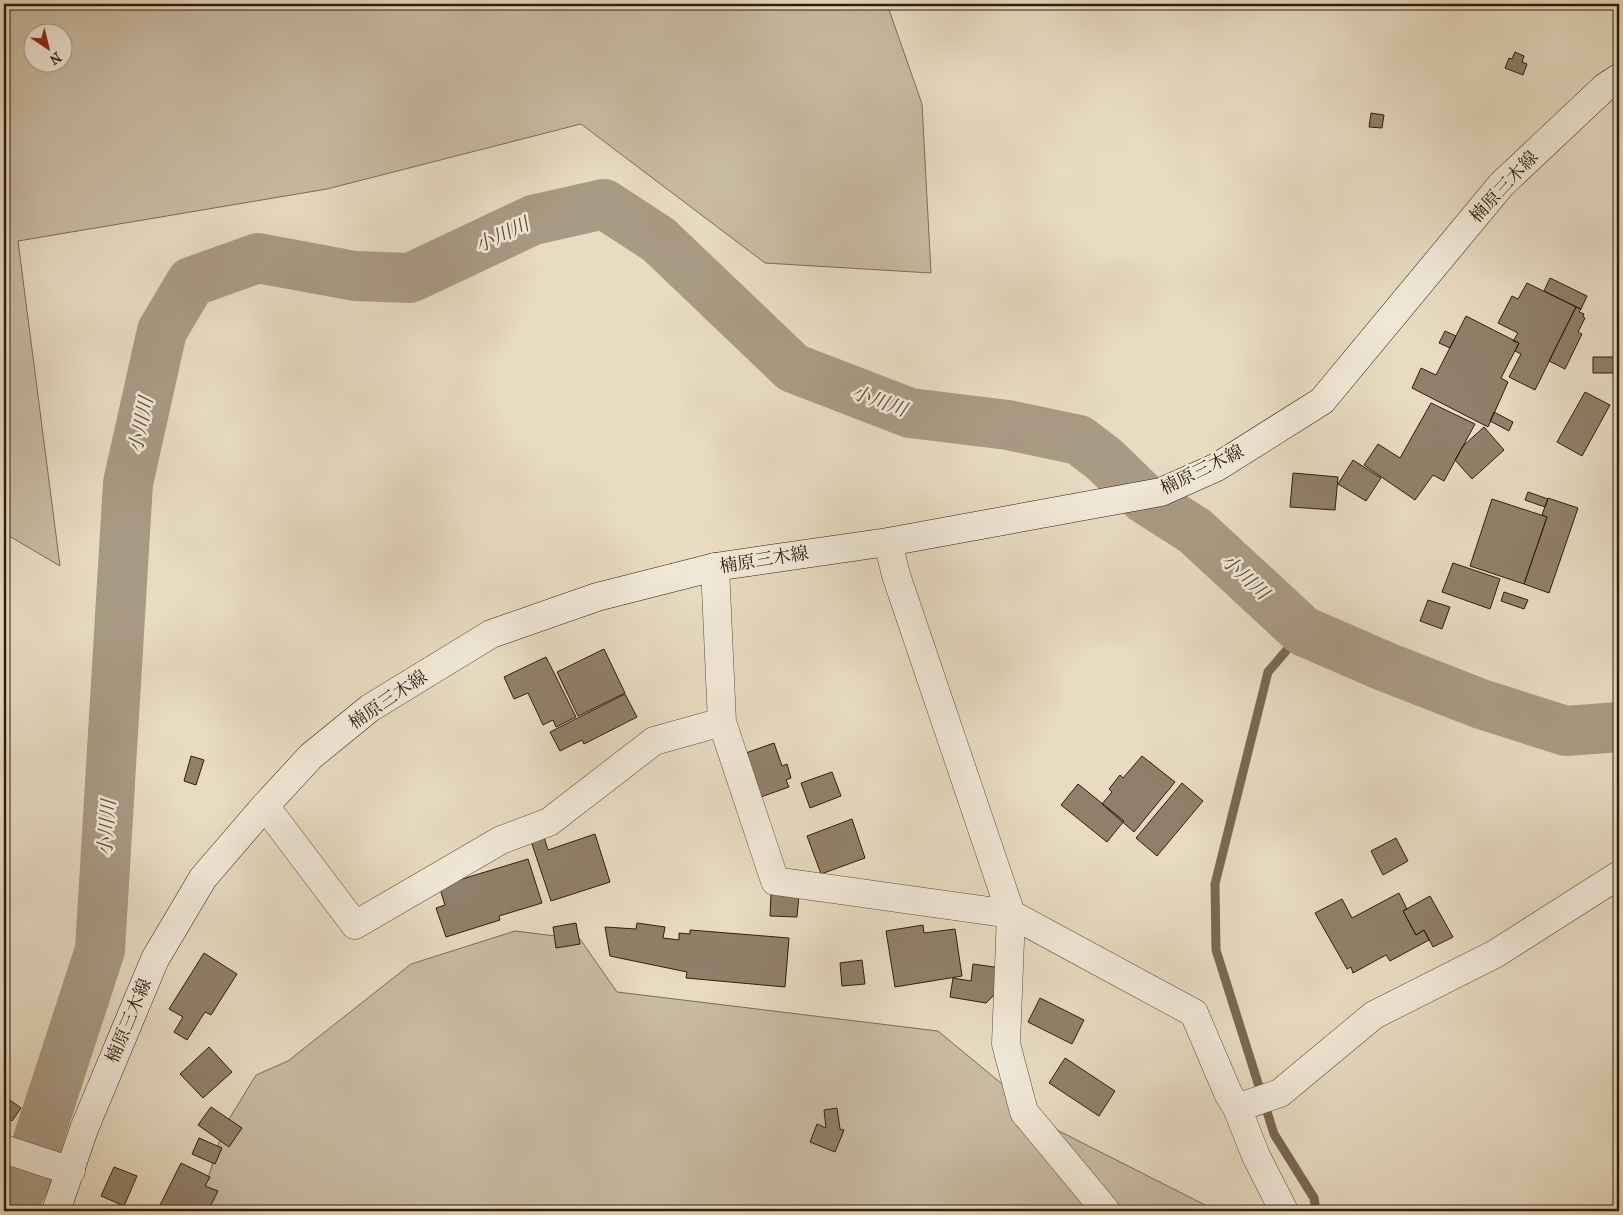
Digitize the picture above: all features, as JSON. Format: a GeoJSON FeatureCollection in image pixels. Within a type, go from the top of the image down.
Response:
{"type":"FeatureCollection","features":[{"type":"Feature","properties":{"kind":"street","name":"楠原三木線"},"geometry":{"type":"LineString","coordinates":[[56,1211],[63,1168],[84,1129],[155,959],[203,878],[311,756],[370,708],[491,634],[597,596],[715,567],[888,542],[1162,492],[1217,467],[1322,401],[1500,185],[1605,87],[1619,78]]}},
{"type":"Feature","properties":{"kind":"street"},"geometry":{"type":"LineString","coordinates":[[888,542],[896,575],[1011,914],[1006,1044],[1024,1112],[1106,1211]]}},
{"type":"Feature","properties":{"kind":"street"},"geometry":{"type":"LineString","coordinates":[[715,567],[722,722],[776,881],[1011,914],[1194,1013],[1228,1093],[1237,1108],[1256,1156],[1284,1211]]}},
{"type":"Feature","properties":{"kind":"street"},"geometry":{"type":"LineString","coordinates":[[265,806],[356,924],[501,840],[549,822],[654,740],[722,722]]}},
{"type":"Feature","properties":{"kind":"street"},"geometry":{"type":"LineString","coordinates":[[1237,1108],[1280,1093],[1374,1015],[1495,954],[1619,875]]}},
{"type":"Feature","properties":{"kind":"street"},"geometry":{"type":"LineString","coordinates":[[4,1149],[63,1168]]}},
{"type":"Feature","properties":{"kind":"shaded area"},"geometry":{"type":"Polygon","coordinates":[[[4,4],[887,4],[922,104],[931,273],[765,263],[581,124],[327,189],[18,241],[60,566],[4,533],[4,4]]]}},
{"type":"Feature","properties":{"kind":"shaded area"},"geometry":{"type":"Polygon","coordinates":[[[515,931],[580,939],[617,992],[938,1031],[1059,1131],[1217,1211],[198,1211],[223,1129],[256,1075],[288,1061],[411,964],[515,931]]]}},
{"type":"Feature","properties":{"kind":"building"},"geometry":{"type":"Polygon","coordinates":[[[1515,52],[1524,56],[1522,62],[1527,64],[1523,75],[1505,68],[1509,58],[1512,59],[1515,52]]]}},
{"type":"Feature","properties":{"kind":"building"},"geometry":{"type":"Polygon","coordinates":[[[1371,113],[1384,115],[1382,128],[1369,127],[1371,113]]]}},
{"type":"Feature","properties":{"kind":"building"},"geometry":{"type":"Polygon","coordinates":[[[1550,278],[1587,296],[1581,309],[1544,291],[1550,278]]]}},
{"type":"Feature","properties":{"kind":"building"},"geometry":{"type":"Polygon","coordinates":[[[1527,283],[1576,307],[1535,390],[1509,377],[1521,354],[1515,351],[1519,343],[1513,341],[1518,333],[1498,323],[1512,296],[1518,299],[1527,283]]]}},
{"type":"Feature","properties":{"kind":"building"},"geometry":{"type":"Polygon","coordinates":[[[1576,307],[1581,309],[1579,312],[1584,314],[1583,317],[1585,318],[1578,332],[1582,334],[1565,369],[1549,361],[1576,307]]]}},
{"type":"Feature","properties":{"kind":"building"},"geometry":{"type":"Polygon","coordinates":[[[1466,316],[1519,343],[1501,378],[1508,382],[1488,427],[1412,388],[1421,368],[1436,375],[1466,316]]]}},
{"type":"Feature","properties":{"kind":"building"},"geometry":{"type":"Polygon","coordinates":[[[1445,331],[1456,336],[1450,348],[1439,343],[1445,331]]]}},
{"type":"Feature","properties":{"kind":"building"},"geometry":{"type":"Polygon","coordinates":[[[1593,357],[1619,357],[1619,373],[1593,373],[1593,357]]]}},
{"type":"Feature","properties":{"kind":"building"},"geometry":{"type":"Polygon","coordinates":[[[1585,392],[1610,405],[1582,456],[1557,442],[1585,392]]]}},
{"type":"Feature","properties":{"kind":"building"},"geometry":{"type":"Polygon","coordinates":[[[1431,403],[1475,424],[1444,481],[1433,475],[1415,500],[1364,465],[1378,444],[1400,458],[1431,403]]]}},
{"type":"Feature","properties":{"kind":"building"},"geometry":{"type":"Polygon","coordinates":[[[1494,412],[1513,422],[1509,431],[1490,421],[1494,412]]]}},
{"type":"Feature","properties":{"kind":"building"},"geometry":{"type":"Polygon","coordinates":[[[1484,427],[1504,450],[1472,479],[1455,460],[1463,446],[1484,427]]]}},
{"type":"Feature","properties":{"kind":"building"},"geometry":{"type":"Polygon","coordinates":[[[1353,460],[1381,478],[1366,501],[1338,484],[1353,460]]]}},
{"type":"Feature","properties":{"kind":"building"},"geometry":{"type":"Polygon","coordinates":[[[1293,473],[1338,477],[1335,510],[1290,507],[1293,473]]]}},
{"type":"Feature","properties":{"kind":"building"},"geometry":{"type":"Polygon","coordinates":[[[1528,492],[1548,499],[1545,507],[1525,500],[1528,492]]]}},
{"type":"Feature","properties":{"kind":"building"},"geometry":{"type":"Polygon","coordinates":[[[1548,498],[1578,508],[1549,593],[1524,584],[1547,517],[1542,515],[1548,498]]]}},
{"type":"Feature","properties":{"kind":"building"},"geometry":{"type":"Polygon","coordinates":[[[1492,499],[1547,517],[1524,584],[1470,566],[1492,499]]]}},
{"type":"Feature","properties":{"kind":"building"},"geometry":{"type":"Polygon","coordinates":[[[1453,563],[1500,579],[1490,609],[1442,592],[1453,563]]]}},
{"type":"Feature","properties":{"kind":"building"},"geometry":{"type":"Polygon","coordinates":[[[1504,592],[1528,600],[1524,609],[1501,601],[1504,592]]]}},
{"type":"Feature","properties":{"kind":"building"},"geometry":{"type":"Polygon","coordinates":[[[1428,600],[1450,607],[1442,629],[1420,621],[1428,600]]]}},
{"type":"Feature","properties":{"kind":"building"},"geometry":{"type":"Polygon","coordinates":[[[604,649],[625,693],[578,716],[557,672],[604,649]]]}},
{"type":"Feature","properties":{"kind":"building"},"geometry":{"type":"Polygon","coordinates":[[[546,657],[576,717],[556,727],[553,720],[543,725],[528,693],[514,699],[504,677],[546,657]]]}},
{"type":"Feature","properties":{"kind":"building"},"geometry":{"type":"Polygon","coordinates":[[[625,694],[637,717],[584,744],[582,740],[560,751],[550,732],[625,694]]]}},
{"type":"Feature","properties":{"kind":"building"},"geometry":{"type":"Polygon","coordinates":[[[774,743],[782,766],[787,764],[791,778],[786,780],[789,787],[758,798],[743,754],[774,743]]]}},
{"type":"Feature","properties":{"kind":"building"},"geometry":{"type":"Polygon","coordinates":[[[191,756],[204,760],[196,785],[184,781],[191,756]]]}},
{"type":"Feature","properties":{"kind":"building"},"geometry":{"type":"Polygon","coordinates":[[[1142,756],[1175,782],[1134,832],[1102,804],[1112,792],[1109,789],[1120,775],[1123,778],[1142,756]]]}},
{"type":"Feature","properties":{"kind":"building"},"geometry":{"type":"Polygon","coordinates":[[[832,772],[841,796],[810,808],[801,783],[832,772]]]}},
{"type":"Feature","properties":{"kind":"building"},"geometry":{"type":"Polygon","coordinates":[[[1182,783],[1203,801],[1157,856],[1136,838],[1182,783]]]}},
{"type":"Feature","properties":{"kind":"building"},"geometry":{"type":"Polygon","coordinates":[[[1078,784],[1124,821],[1107,842],[1061,805],[1078,784]]]}},
{"type":"Feature","properties":{"kind":"building"},"geometry":{"type":"Polygon","coordinates":[[[852,819],[865,858],[821,874],[807,836],[852,819]]]}},
{"type":"Feature","properties":{"kind":"building"},"geometry":{"type":"Polygon","coordinates":[[[595,834],[610,882],[551,901],[531,841],[544,837],[548,850],[595,834]]]}},
{"type":"Feature","properties":{"kind":"building"},"geometry":{"type":"Polygon","coordinates":[[[1396,838],[1408,861],[1383,875],[1371,851],[1396,838]]]}},
{"type":"Feature","properties":{"kind":"building"},"geometry":{"type":"Polygon","coordinates":[[[528,859],[542,903],[499,916],[500,920],[446,937],[436,908],[445,905],[439,886],[528,859]]]}},
{"type":"Feature","properties":{"kind":"building"},"geometry":{"type":"Polygon","coordinates":[[[1399,893],[1407,909],[1403,911],[1416,935],[1424,930],[1429,940],[1390,961],[1386,955],[1353,973],[1351,967],[1347,969],[1315,913],[1342,899],[1352,918],[1399,893]]]}},
{"type":"Feature","properties":{"kind":"building"},"geometry":{"type":"Polygon","coordinates":[[[771,894],[799,895],[797,917],[770,916],[771,894]]]}},
{"type":"Feature","properties":{"kind":"building"},"geometry":{"type":"Polygon","coordinates":[[[1430,896],[1453,937],[1433,947],[1424,930],[1416,935],[1403,911],[1430,896]]]}},
{"type":"Feature","properties":{"kind":"building"},"geometry":{"type":"Polygon","coordinates":[[[576,923],[580,944],[556,948],[553,927],[576,923]]]}},
{"type":"Feature","properties":{"kind":"building"},"geometry":{"type":"Polygon","coordinates":[[[637,923],[665,927],[663,938],[679,940],[679,933],[690,934],[690,930],[789,938],[785,987],[686,978],[687,972],[610,956],[605,927],[636,929],[637,923]]]}},
{"type":"Feature","properties":{"kind":"building"},"geometry":{"type":"Polygon","coordinates":[[[923,925],[924,933],[955,929],[962,976],[895,987],[886,931],[923,925]]]}},
{"type":"Feature","properties":{"kind":"building"},"geometry":{"type":"Polygon","coordinates":[[[204,953],[237,974],[211,1015],[205,1012],[187,1040],[174,1032],[183,1017],[169,1009],[204,953]]]}},
{"type":"Feature","properties":{"kind":"building"},"geometry":{"type":"Polygon","coordinates":[[[862,960],[865,984],[842,986],[840,963],[862,960]]]}},
{"type":"Feature","properties":{"kind":"building"},"geometry":{"type":"Polygon","coordinates":[[[973,964],[1001,968],[996,993],[986,1003],[950,997],[953,978],[971,981],[973,964]]]}},
{"type":"Feature","properties":{"kind":"building"},"geometry":{"type":"Polygon","coordinates":[[[1040,998],[1084,1020],[1072,1044],[1028,1022],[1040,998]]]}},
{"type":"Feature","properties":{"kind":"building"},"geometry":{"type":"Polygon","coordinates":[[[209,1047],[232,1072],[203,1098],[180,1074],[209,1047]]]}},
{"type":"Feature","properties":{"kind":"building"},"geometry":{"type":"Polygon","coordinates":[[[1065,1058],[1115,1091],[1099,1116],[1049,1083],[1065,1058]]]}},
{"type":"Feature","properties":{"kind":"building"},"geometry":{"type":"Polygon","coordinates":[[[7,1098],[21,1108],[12,1121],[4,1116],[4,1103],[7,1098]]]}},
{"type":"Feature","properties":{"kind":"building"},"geometry":{"type":"Polygon","coordinates":[[[211,1107],[242,1128],[229,1147],[198,1125],[211,1107]]]}},
{"type":"Feature","properties":{"kind":"building"},"geometry":{"type":"Polygon","coordinates":[[[837,1108],[840,1129],[844,1130],[835,1152],[810,1142],[817,1124],[826,1128],[824,1110],[837,1108]]]}},
{"type":"Feature","properties":{"kind":"building"},"geometry":{"type":"Polygon","coordinates":[[[199,1138],[222,1148],[215,1164],[192,1154],[199,1138]]]}},
{"type":"Feature","properties":{"kind":"building"},"geometry":{"type":"Polygon","coordinates":[[[181,1163],[210,1177],[205,1186],[218,1191],[208,1211],[197,1207],[195,1211],[157,1211],[181,1163]]]}},
{"type":"Feature","properties":{"kind":"building"},"geometry":{"type":"Polygon","coordinates":[[[114,1167],[137,1176],[124,1206],[101,1196],[114,1167]]]}},
{"type":"Feature","properties":{"kind":"waterway","name":"小川川"},"geometry":{"type":"LineString","coordinates":[[10,1211],[28,1175],[100,950],[128,483],[162,331],[191,282],[258,258],[355,276],[410,278],[533,220],[604,204],[659,240],[793,368],[910,413],[1008,425],[1079,440],[1105,460],[1145,499],[1195,531],[1303,631],[1386,667],[1481,704],[1566,731],[1619,727]]}},
{"type":"Feature","properties":{"kind":"waterway"},"geometry":{"type":"LineString","coordinates":[[1303,631],[1268,672],[1215,884],[1216,950],[1274,1134],[1314,1198],[1316,1211]]}}]}
